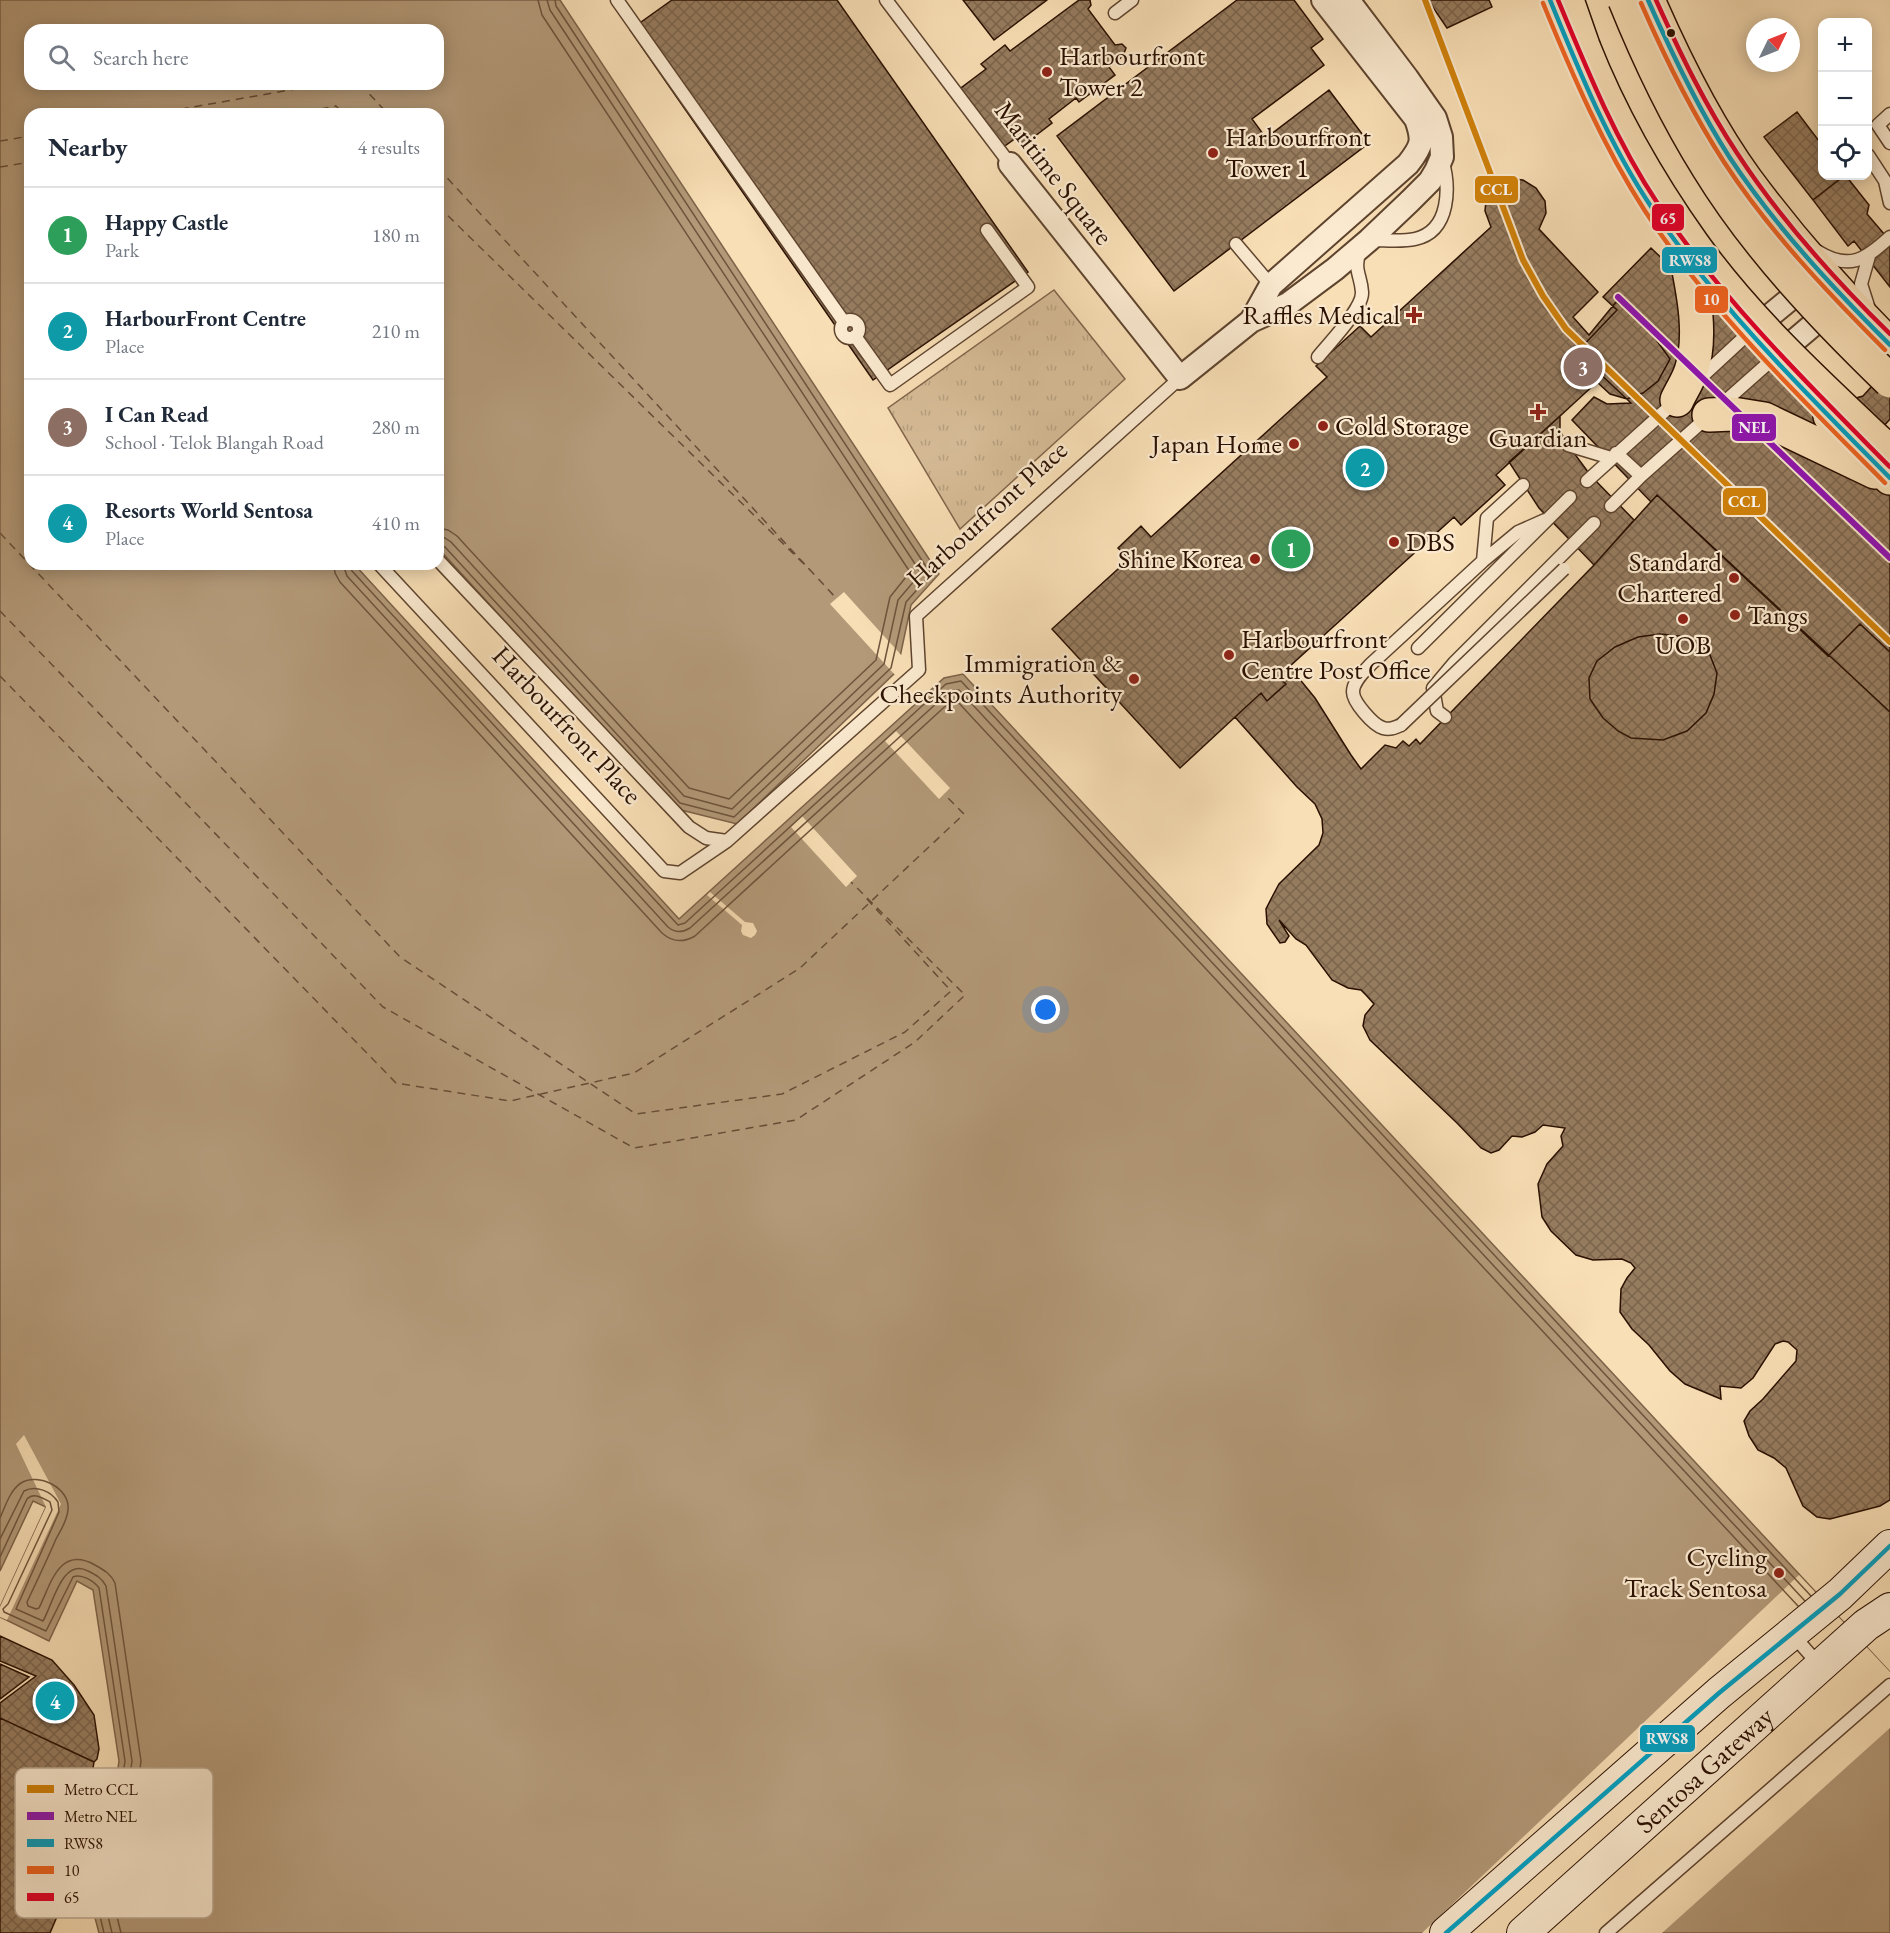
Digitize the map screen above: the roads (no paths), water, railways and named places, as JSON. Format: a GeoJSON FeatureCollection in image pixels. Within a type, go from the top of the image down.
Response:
{"type":"FeatureCollection","features":[{"type":"Feature","properties":{"kind":"main road"},"geometry":{"type":"LineString","coordinates":[[1551,0],[1601,118],[1652,208],[1686,255],[1750,332],[1890,479]]}},
{"type":"Feature","properties":{"kind":"main road"},"geometry":{"type":"LineString","coordinates":[[1567,0],[1591,67],[1636,158],[1694,246],[1742,306],[1798,365],[1890,453]]}},
{"type":"Feature","properties":{"kind":"main road"},"geometry":{"type":"LineString","coordinates":[[1625,0],[1641,38],[1680,116],[1708,167],[1734,205],[1781,268],[1845,337],[1890,381]]}},
{"type":"Feature","properties":{"kind":"main road"},"geometry":{"type":"LineString","coordinates":[[1648,0],[1679,68],[1728,153],[1822,273],[1886,341]]}},
{"type":"Feature","properties":{"kind":"main road"},"geometry":{"type":"LineString","coordinates":[[1677,400],[1691,371],[1695,349],[1696,310],[1686,255]]}},
{"type":"Feature","properties":{"kind":"main road"},"geometry":{"type":"LineString","coordinates":[[1709,415],[1733,414],[1764,418],[1890,479]]}},
{"type":"Feature","properties":{"kind":"main road","name":"Sentosa Gateway"},"geometry":{"type":"LineString","coordinates":[[1446,1933],[1719,1693],[1840,1594],[1890,1546]]}},
{"type":"Feature","properties":{"kind":"main road","name":"Sentosa Gateway"},"geometry":{"type":"LineString","coordinates":[[1523,1933],[1820,1666],[1878,1617]]}},
{"type":"Feature","properties":{"kind":"street","name":"Harbourfront Place"},"geometry":{"type":"LineString","coordinates":[[1251,321],[1271,285],[1408,164],[1419,150],[1422,137],[1416,119],[1323,0]]}},
{"type":"Feature","properties":{"kind":"street"},"geometry":{"type":"LineString","coordinates":[[1348,0],[1435,118],[1442,137],[1442,158]]}},
{"type":"Feature","properties":{"kind":"street","name":"Harbourfront Place"},"geometry":{"type":"LineString","coordinates":[[1180,378],[1251,321],[1288,304],[1366,242],[1430,181],[1442,158]]}},
{"type":"Feature","properties":{"kind":"street","name":"Maritime Square"},"geometry":{"type":"LineString","coordinates":[[1010,164],[1180,378]]}},
{"type":"Feature","properties":{"kind":"street"},"geometry":{"type":"LineString","coordinates":[[1750,332],[1822,273]]}},
{"type":"Feature","properties":{"kind":"street"},"geometry":{"type":"LineString","coordinates":[[1774,358],[1844,298]]}},
{"type":"Feature","properties":{"kind":"lane"},"geometry":{"type":"LineString","coordinates":[[617,0],[844,322],[843,334],[847,337],[855,336],[890,385],[1028,287],[987,230]]}},
{"type":"Feature","properties":{"kind":"lane","name":"Maritime Square"},"geometry":{"type":"LineString","coordinates":[[886,0],[1010,164]]}},
{"type":"Feature","properties":{"kind":"lane"},"geometry":{"type":"LineString","coordinates":[[1115,13],[1132,0]]}},
{"type":"Feature","properties":{"kind":"lane"},"geometry":{"type":"LineString","coordinates":[[1890,114],[1878,125],[1890,143]]}},
{"type":"Feature","properties":{"kind":"lane"},"geometry":{"type":"LineString","coordinates":[[1318,357],[1357,309],[1363,294],[1356,272],[1357,260],[1366,242],[1414,240],[1434,227],[1440,220],[1446,200],[1447,174],[1442,158]]}},
{"type":"Feature","properties":{"kind":"lane"},"geometry":{"type":"LineString","coordinates":[[1872,161],[1885,181],[1890,203]]}},
{"type":"Feature","properties":{"kind":"lane"},"geometry":{"type":"LineString","coordinates":[[1792,237],[1821,254],[1838,261],[1849,262],[1869,256],[1890,237]]}},
{"type":"Feature","properties":{"kind":"lane"},"geometry":{"type":"LineString","coordinates":[[1236,244],[1288,304]]}},
{"type":"Feature","properties":{"kind":"lane"},"geometry":{"type":"LineString","coordinates":[[1869,256],[1861,284],[1886,341]]}},
{"type":"Feature","properties":{"kind":"lane"},"geometry":{"type":"LineString","coordinates":[[1587,481],[1750,332]]}},
{"type":"Feature","properties":{"kind":"lane"},"geometry":{"type":"LineString","coordinates":[[1611,506],[1641,476],[1774,358]]}},
{"type":"Feature","properties":{"kind":"lane","name":"Harbourfront Place"},"geometry":{"type":"LineString","coordinates":[[385,570],[664,871],[680,873],[727,841],[919,670],[916,616],[1180,378]]}},
{"type":"Feature","properties":{"kind":"lane"},"geometry":{"type":"LineString","coordinates":[[1568,445],[1614,456],[1641,476]]}},
{"type":"Feature","properties":{"kind":"lane"},"geometry":{"type":"LineString","coordinates":[[1483,561],[1487,518],[1522,485]]}},
{"type":"Feature","properties":{"kind":"lane"},"geometry":{"type":"LineString","coordinates":[[1418,648],[1570,497]]}},
{"type":"Feature","properties":{"kind":"lane"},"geometry":{"type":"LineString","coordinates":[[1545,520],[1518,532],[1483,561],[1358,678],[1353,691],[1356,703],[1379,727],[1389,729],[1401,725],[1564,569],[1582,534]]}},
{"type":"Feature","properties":{"kind":"lane"},"geometry":{"type":"LineString","coordinates":[[1445,717],[1437,711],[1433,688],[1454,663],[1594,523]]}},
{"type":"Feature","properties":{"kind":"lane","name":"Harbourfront Place"},"geometry":{"type":"LineString","coordinates":[[444,566],[689,827],[706,838],[727,841]]}},
{"type":"Feature","properties":{"kind":"lane"},"geometry":{"type":"LineString","coordinates":[[1792,1634],[1820,1666]]}},
{"type":"Feature","properties":{"kind":"lane"},"geometry":{"type":"LineString","coordinates":[[1606,1933],[1890,1685]]}},
{"type":"Feature","properties":{"kind":"water"},"geometry":{"type":"Polygon","coordinates":[[[0,0],[560,0],[939,574],[911,605],[897,671],[737,824],[677,809],[444,555],[444,108],[24,108],[24,570],[359,570],[679,919],[944,678],[963,674],[1890,1672],[1890,1933],[99,1933],[95,1918],[213,1918],[213,1768],[118,1768],[119,1761],[93,1590],[77,1581],[49,1641],[0,1617],[0,1607],[46,1507],[33,1501],[0,1571],[0,0]]]}},
{"type":"Feature","properties":{"kind":"metro line","name":"CCL"},"geometry":{"type":"LineString","coordinates":[[1425,0],[1523,260],[1543,296],[1566,329],[1890,642]]}},
{"type":"Feature","properties":{"kind":"metro line","name":"NEL"},"geometry":{"type":"LineString","coordinates":[[1618,297],[1890,558]]}},
{"type":"Feature","properties":{"kind":"place","name":"Harbourfront Tower 2"},"geometry":{"type":"Point","coordinates":[1047,72]}},
{"type":"Feature","properties":{"kind":"place","name":"Harbourfront Tower 1"},"geometry":{"type":"Point","coordinates":[1213,153]}},
{"type":"Feature","properties":{"kind":"place","name":"Raffles Medical"},"geometry":{"type":"Point","coordinates":[1414,315]}},
{"type":"Feature","properties":{"kind":"place","name":"I Can Read"},"geometry":{"type":"Point","coordinates":[1583,367]}},
{"type":"Feature","properties":{"kind":"place","name":"Guardian"},"geometry":{"type":"Point","coordinates":[1538,412]}},
{"type":"Feature","properties":{"kind":"place","name":"Cold Storage"},"geometry":{"type":"Point","coordinates":[1323,426]}},
{"type":"Feature","properties":{"kind":"place","name":"Japan Home"},"geometry":{"type":"Point","coordinates":[1294,444]}},
{"type":"Feature","properties":{"kind":"place","name":"HarbourFront Centre"},"geometry":{"type":"Point","coordinates":[1365,468]}},
{"type":"Feature","properties":{"kind":"place","name":"DBS"},"geometry":{"type":"Point","coordinates":[1394,542]}},
{"type":"Feature","properties":{"kind":"place","name":"Happy Castle"},"geometry":{"type":"Point","coordinates":[1291,549]}},
{"type":"Feature","properties":{"kind":"place","name":"Shine Korea"},"geometry":{"type":"Point","coordinates":[1255,559]}},
{"type":"Feature","properties":{"kind":"place","name":"Standard Chartered"},"geometry":{"type":"Point","coordinates":[1734,578]}},
{"type":"Feature","properties":{"kind":"place","name":"Tangs"},"geometry":{"type":"Point","coordinates":[1735,615]}},
{"type":"Feature","properties":{"kind":"place","name":"UOB"},"geometry":{"type":"Point","coordinates":[1683,619]}},
{"type":"Feature","properties":{"kind":"place","name":"Harbourfront Centre Post Office"},"geometry":{"type":"Point","coordinates":[1229,655]}},
{"type":"Feature","properties":{"kind":"place","name":"Immigration & Checkpoints Authority"},"geometry":{"type":"Point","coordinates":[1134,679]}},
{"type":"Feature","properties":{"kind":"place","name":"Cycling Track Sentosa"},"geometry":{"type":"Point","coordinates":[1779,1573]}},
{"type":"Feature","properties":{"kind":"place","name":"Resorts World Sentosa"},"geometry":{"type":"Point","coordinates":[55,1701]}}]}
